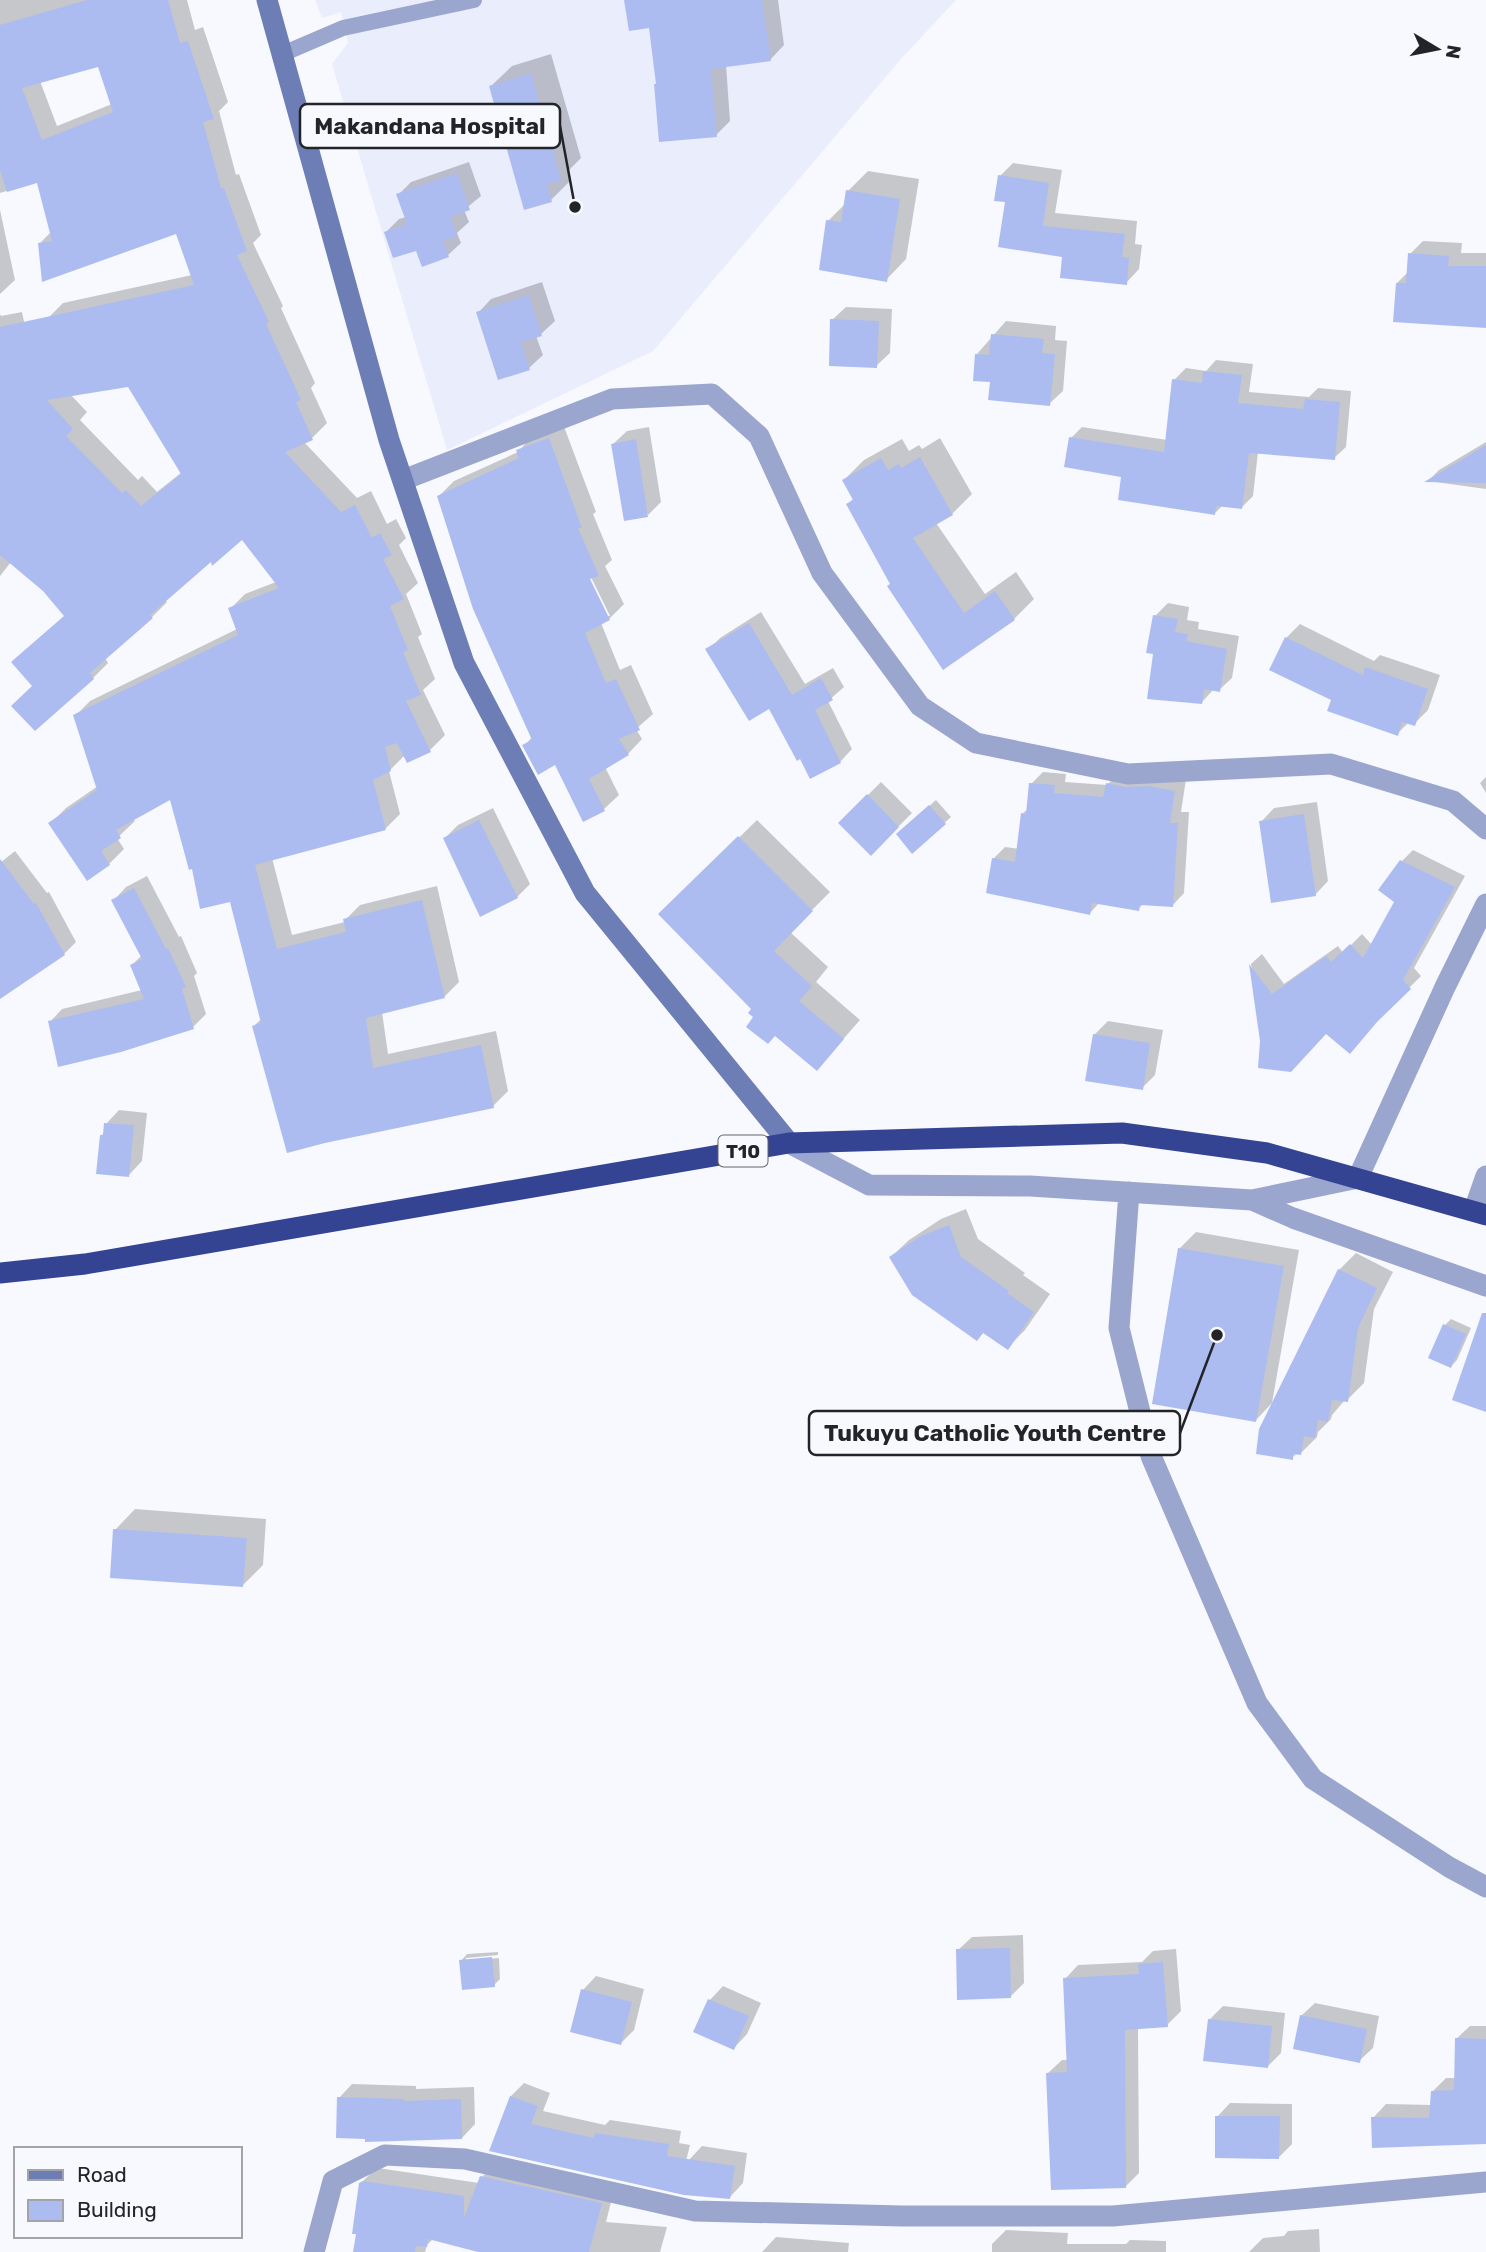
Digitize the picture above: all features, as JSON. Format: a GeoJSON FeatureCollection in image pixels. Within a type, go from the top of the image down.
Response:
{"type":"FeatureCollection","features":[{"type":"Feature","properties":{"kind":"highway","name":"T10"},"geometry":{"type":"LineString","coordinates":[[0,1273],[85,1264],[789,1143],[1122,1133],[1267,1153],[1480,1212]]}},
{"type":"Feature","properties":{"kind":"street"},"geometry":{"type":"LineString","coordinates":[[267,0],[280,55],[385,427],[464,663],[585,893],[789,1143],[869,1185],[1030,1186],[1252,1199],[1358,1178],[1486,904]]}},
{"type":"Feature","properties":{"kind":"street"},"geometry":{"type":"LineString","coordinates":[[402,480],[612,399],[712,394],[759,436],[822,573],[920,706],[976,743],[1128,774],[1331,764],[1454,801],[1486,829]]}},
{"type":"Feature","properties":{"kind":"street"},"geometry":{"type":"LineString","coordinates":[[1480,1212],[1486,1176]]}},
{"type":"Feature","properties":{"kind":"street"},"geometry":{"type":"LineString","coordinates":[[1129,1192],[1119,1328],[1141,1417],[1151,1456],[1257,1703],[1313,1779],[1449,1867],[1486,1887]]}},
{"type":"Feature","properties":{"kind":"street"},"geometry":{"type":"LineString","coordinates":[[1252,1199],[1293,1218],[1486,1286]]}},
{"type":"Feature","properties":{"kind":"street"},"geometry":{"type":"LineString","coordinates":[[314,2252],[333,2181],[385,2155],[465,2160],[695,2211],[902,2216],[1113,2216],[1486,2182]]}},
{"type":"Feature","properties":{"kind":"lane"},"geometry":{"type":"LineString","coordinates":[[280,55],[343,28],[474,0]]}},
{"type":"Feature","properties":{"kind":"shaded area"},"geometry":{"type":"Polygon","coordinates":[[[315,0],[956,0],[900,60],[653,351],[447,450],[332,64],[348,43],[341,12],[322,18],[315,0]]]}},
{"type":"Feature","properties":{"kind":"building"},"geometry":{"type":"Polygon","coordinates":[[[87,0],[168,0],[180,43],[188,41],[214,119],[203,122],[221,188],[224,188],[247,251],[237,255],[269,322],[266,324],[301,400],[296,402],[313,440],[285,452],[341,512],[355,505],[372,538],[380,533],[392,555],[383,559],[404,599],[390,606],[408,650],[403,652],[421,695],[406,701],[431,752],[407,763],[397,743],[385,747],[391,771],[373,780],[386,830],[255,865],[277,949],[346,932],[343,919],[422,900],[445,998],[366,1018],[373,1068],[481,1045],[494,1108],[287,1153],[252,1026],[261,1023],[230,902],[200,909],[192,869],[189,870],[170,800],[116,830],[121,838],[101,851],[110,865],[87,881],[48,823],[97,790],[73,715],[238,635],[228,608],[279,588],[242,540],[212,566],[211,562],[150,615],[153,618],[90,673],[94,679],[35,731],[11,706],[32,686],[11,662],[64,616],[43,591],[0,555],[0,327],[194,285],[176,234],[42,282],[38,243],[52,241],[37,183],[7,192],[0,170],[0,25],[87,0]],[[98,67],[22,88],[42,140],[113,112],[98,67]],[[128,387],[47,400],[73,429],[66,436],[122,493],[126,490],[141,506],[181,474],[128,387]]]}},
{"type":"Feature","properties":{"kind":"building"},"geometry":{"type":"Polygon","coordinates":[[[624,0],[762,0],[771,61],[711,69],[717,137],[659,142],[649,28],[629,31],[624,0]]]}},
{"type":"Feature","properties":{"kind":"building"},"geometry":{"type":"Polygon","coordinates":[[[531,73],[561,180],[547,184],[552,202],[524,210],[489,86],[531,73]]]}},
{"type":"Feature","properties":{"kind":"building"},"geometry":{"type":"Polygon","coordinates":[[[457,173],[470,210],[450,217],[457,236],[443,241],[449,257],[422,267],[416,251],[393,258],[384,232],[407,224],[396,194],[457,173]]]}},
{"type":"Feature","properties":{"kind":"building"},"geometry":{"type":"Polygon","coordinates":[[[998,175],[1049,183],[1043,226],[1125,234],[1122,257],[1129,258],[1127,285],[1060,278],[1062,257],[998,247],[1005,202],[994,201],[998,175]]]}},
{"type":"Feature","properties":{"kind":"building"},"geometry":{"type":"Polygon","coordinates":[[[846,190],[900,199],[887,282],[819,270],[826,220],[841,222],[846,190]]]}},
{"type":"Feature","properties":{"kind":"building"},"geometry":{"type":"Polygon","coordinates":[[[1408,253],[1449,256],[1448,266],[1486,266],[1486,328],[1393,322],[1396,283],[1406,283],[1408,253]]]}},
{"type":"Feature","properties":{"kind":"building"},"geometry":{"type":"Polygon","coordinates":[[[529,295],[542,336],[521,342],[530,370],[498,380],[476,312],[529,295]]]}},
{"type":"Feature","properties":{"kind":"building"},"geometry":{"type":"Polygon","coordinates":[[[830,319],[879,321],[877,368],[829,366],[830,319]]]}},
{"type":"Feature","properties":{"kind":"building"},"geometry":{"type":"Polygon","coordinates":[[[991,334],[1044,339],[1042,353],[1055,354],[1050,406],[988,400],[990,382],[973,381],[975,354],[989,355],[991,334]]]}},
{"type":"Feature","properties":{"kind":"building"},"geometry":{"type":"Polygon","coordinates":[[[1203,371],[1242,375],[1238,403],[1303,409],[1305,399],[1340,402],[1335,460],[1249,453],[1242,509],[1216,506],[1215,515],[1118,500],[1121,477],[1064,467],[1069,437],[1164,452],[1172,379],[1202,383],[1203,371]]]}},
{"type":"Feature","properties":{"kind":"building"},"geometry":{"type":"Polygon","coordinates":[[[549,438],[582,528],[578,528],[599,576],[590,579],[610,620],[585,633],[606,683],[616,679],[640,730],[619,739],[629,755],[589,779],[605,811],[583,822],[555,765],[538,775],[522,745],[532,740],[473,609],[437,496],[519,458],[516,450],[549,438]]]}},
{"type":"Feature","properties":{"kind":"building"},"geometry":{"type":"Polygon","coordinates":[[[636,439],[648,517],[624,521],[611,444],[636,439]]]}},
{"type":"Feature","properties":{"kind":"building"},"geometry":{"type":"Polygon","coordinates":[[[1486,445],[1486,483],[1424,482],[1463,459],[1486,445]]]}},
{"type":"Feature","properties":{"kind":"building"},"geometry":{"type":"Polygon","coordinates":[[[920,457],[953,515],[913,538],[964,613],[995,591],[1015,620],[943,670],[887,586],[890,584],[846,504],[853,500],[842,480],[881,458],[888,470],[899,464],[901,468],[920,457]]]}},
{"type":"Feature","properties":{"kind":"building"},"geometry":{"type":"Polygon","coordinates":[[[1153,615],[1178,619],[1175,632],[1188,634],[1186,641],[1227,649],[1220,692],[1204,689],[1202,704],[1147,699],[1153,654],[1146,653],[1153,615]]]}},
{"type":"Feature","properties":{"kind":"building"},"geometry":{"type":"Polygon","coordinates":[[[749,623],[792,695],[821,678],[833,700],[815,710],[841,763],[810,779],[800,759],[797,761],[769,709],[749,721],[705,649],[749,623]]]}},
{"type":"Feature","properties":{"kind":"building"},"geometry":{"type":"Polygon","coordinates":[[[1285,637],[1363,675],[1365,667],[1428,689],[1415,726],[1402,722],[1398,736],[1327,711],[1331,700],[1269,670],[1285,637]]]}},
{"type":"Feature","properties":{"kind":"building"},"geometry":{"type":"Polygon","coordinates":[[[1029,783],[1055,785],[1054,793],[1103,797],[1106,783],[1175,791],[1170,823],[1178,823],[1173,907],[1140,905],[1139,911],[1092,903],[1090,915],[986,893],[992,858],[1015,862],[1021,813],[1026,814],[1029,783]]]}},
{"type":"Feature","properties":{"kind":"building"},"geometry":{"type":"Polygon","coordinates":[[[867,794],[899,827],[871,856],[838,823],[867,794]]]}},
{"type":"Feature","properties":{"kind":"building"},"geometry":{"type":"Polygon","coordinates":[[[929,805],[946,824],[912,854],[896,834],[929,805]]]}},
{"type":"Feature","properties":{"kind":"building"},"geometry":{"type":"Polygon","coordinates":[[[1304,814],[1316,896],[1271,903],[1259,821],[1304,814]]]}},
{"type":"Feature","properties":{"kind":"building"},"geometry":{"type":"Polygon","coordinates":[[[479,820],[518,898],[480,917],[443,838],[479,820]]]}},
{"type":"Feature","properties":{"kind":"building"},"geometry":{"type":"Polygon","coordinates":[[[738,836],[813,911],[774,951],[812,986],[799,1001],[844,1039],[817,1071],[775,1036],[768,1044],[746,1027],[753,1017],[748,1013],[751,1009],[658,914],[738,836]]]}},
{"type":"Feature","properties":{"kind":"building"},"geometry":{"type":"Polygon","coordinates":[[[0,859],[34,904],[36,903],[65,955],[0,999],[0,859]]]}},
{"type":"Feature","properties":{"kind":"building"},"geometry":{"type":"Polygon","coordinates":[[[1400,860],[1455,887],[1403,980],[1411,989],[1377,1022],[1350,1054],[1326,1034],[1291,1072],[1258,1068],[1260,1041],[1249,964],[1272,994],[1326,956],[1331,962],[1350,944],[1363,958],[1394,902],[1378,890],[1400,860]]]}},
{"type":"Feature","properties":{"kind":"building"},"geometry":{"type":"Polygon","coordinates":[[[134,888],[166,949],[168,948],[186,987],[182,989],[194,1029],[121,1052],[58,1067],[48,1021],[144,999],[130,965],[142,959],[111,900],[134,888]]]}},
{"type":"Feature","properties":{"kind":"building"},"geometry":{"type":"Polygon","coordinates":[[[1093,1034],[1150,1043],[1143,1090],[1085,1081],[1093,1034]]]}},
{"type":"Feature","properties":{"kind":"building"},"geometry":{"type":"Polygon","coordinates":[[[104,1123],[134,1125],[129,1177],[96,1174],[104,1123]]]}},
{"type":"Feature","properties":{"kind":"building"},"geometry":{"type":"Polygon","coordinates":[[[949,1225],[961,1257],[1034,1312],[1008,1350],[983,1333],[977,1341],[912,1295],[889,1257],[921,1236],[949,1225]]]}},
{"type":"Feature","properties":{"kind":"building"},"geometry":{"type":"Polygon","coordinates":[[[1178,1248],[1284,1266],[1256,1422],[1152,1404],[1178,1248]]]}},
{"type":"Feature","properties":{"kind":"building"},"geometry":{"type":"Polygon","coordinates":[[[1338,1269],[1377,1288],[1358,1328],[1348,1402],[1332,1400],[1328,1422],[1318,1420],[1315,1438],[1304,1436],[1301,1455],[1293,1454],[1293,1460],[1256,1454],[1259,1429],[1338,1269]]]}},
{"type":"Feature","properties":{"kind":"building"},"geometry":{"type":"Polygon","coordinates":[[[1482,1313],[1486,1313],[1486,1412],[1452,1400],[1482,1313]]]}},
{"type":"Feature","properties":{"kind":"building"},"geometry":{"type":"Polygon","coordinates":[[[1443,1324],[1466,1334],[1451,1368],[1428,1358],[1443,1324]]]}},
{"type":"Feature","properties":{"kind":"building"},"geometry":{"type":"Polygon","coordinates":[[[113,1529],[247,1538],[243,1587],[110,1578],[113,1529]]]}},
{"type":"Feature","properties":{"kind":"building"},"geometry":{"type":"Polygon","coordinates":[[[1010,1948],[1011,1998],[957,2000],[956,1949],[1010,1948]]]}},
{"type":"Feature","properties":{"kind":"building"},"geometry":{"type":"Polygon","coordinates":[[[492,1957],[495,1987],[462,1990],[459,1960],[492,1957]]]}},
{"type":"Feature","properties":{"kind":"building"},"geometry":{"type":"Polygon","coordinates":[[[1163,1962],[1168,2027],[1125,2030],[1126,2188],[1051,2190],[1046,2073],[1067,2072],[1063,1978],[1139,1974],[1138,1964],[1163,1962]]]}},
{"type":"Feature","properties":{"kind":"building"},"geometry":{"type":"Polygon","coordinates":[[[581,1989],[632,2002],[621,2045],[570,2032],[581,1989]]]}},
{"type":"Feature","properties":{"kind":"building"},"geometry":{"type":"Polygon","coordinates":[[[708,1999],[749,2016],[734,2050],[693,2032],[708,1999]]]}},
{"type":"Feature","properties":{"kind":"building"},"geometry":{"type":"Polygon","coordinates":[[[1300,2015],[1367,2029],[1360,2063],[1293,2049],[1300,2015]]]}},
{"type":"Feature","properties":{"kind":"building"},"geometry":{"type":"Polygon","coordinates":[[[1208,2019],[1272,2026],[1268,2068],[1203,2061],[1208,2019]]]}},
{"type":"Feature","properties":{"kind":"building"},"geometry":{"type":"Polygon","coordinates":[[[1455,2038],[1486,2039],[1486,2144],[1372,2148],[1371,2117],[1429,2118],[1431,2091],[1454,2090],[1455,2038]]]}},
{"type":"Feature","properties":{"kind":"building"},"geometry":{"type":"Polygon","coordinates":[[[510,2096],[538,2106],[531,2124],[594,2138],[595,2133],[669,2144],[667,2156],[735,2166],[730,2199],[684,2195],[489,2151],[510,2096]]]}},
{"type":"Feature","properties":{"kind":"building"},"geometry":{"type":"Polygon","coordinates":[[[337,2097],[404,2101],[461,2099],[462,2139],[365,2142],[365,2139],[336,2138],[337,2097]]]}},
{"type":"Feature","properties":{"kind":"building"},"geometry":{"type":"Polygon","coordinates":[[[1215,2116],[1280,2116],[1279,2159],[1215,2158],[1215,2116]]]}},
{"type":"Feature","properties":{"kind":"building"},"geometry":{"type":"Polygon","coordinates":[[[480,2176],[602,2203],[589,2252],[478,2252],[428,2239],[427,2247],[416,2246],[415,2252],[353,2252],[356,2234],[352,2234],[359,2183],[363,2181],[464,2196],[464,2218],[480,2176]]]}},
{"type":"Feature","properties":{"kind":"place","name":"Makandana Hospital"},"geometry":{"type":"Point","coordinates":[575,207]}},
{"type":"Feature","properties":{"kind":"place","name":"Tukuyu Catholic Youth Centre"},"geometry":{"type":"Point","coordinates":[1217,1335]}}]}
